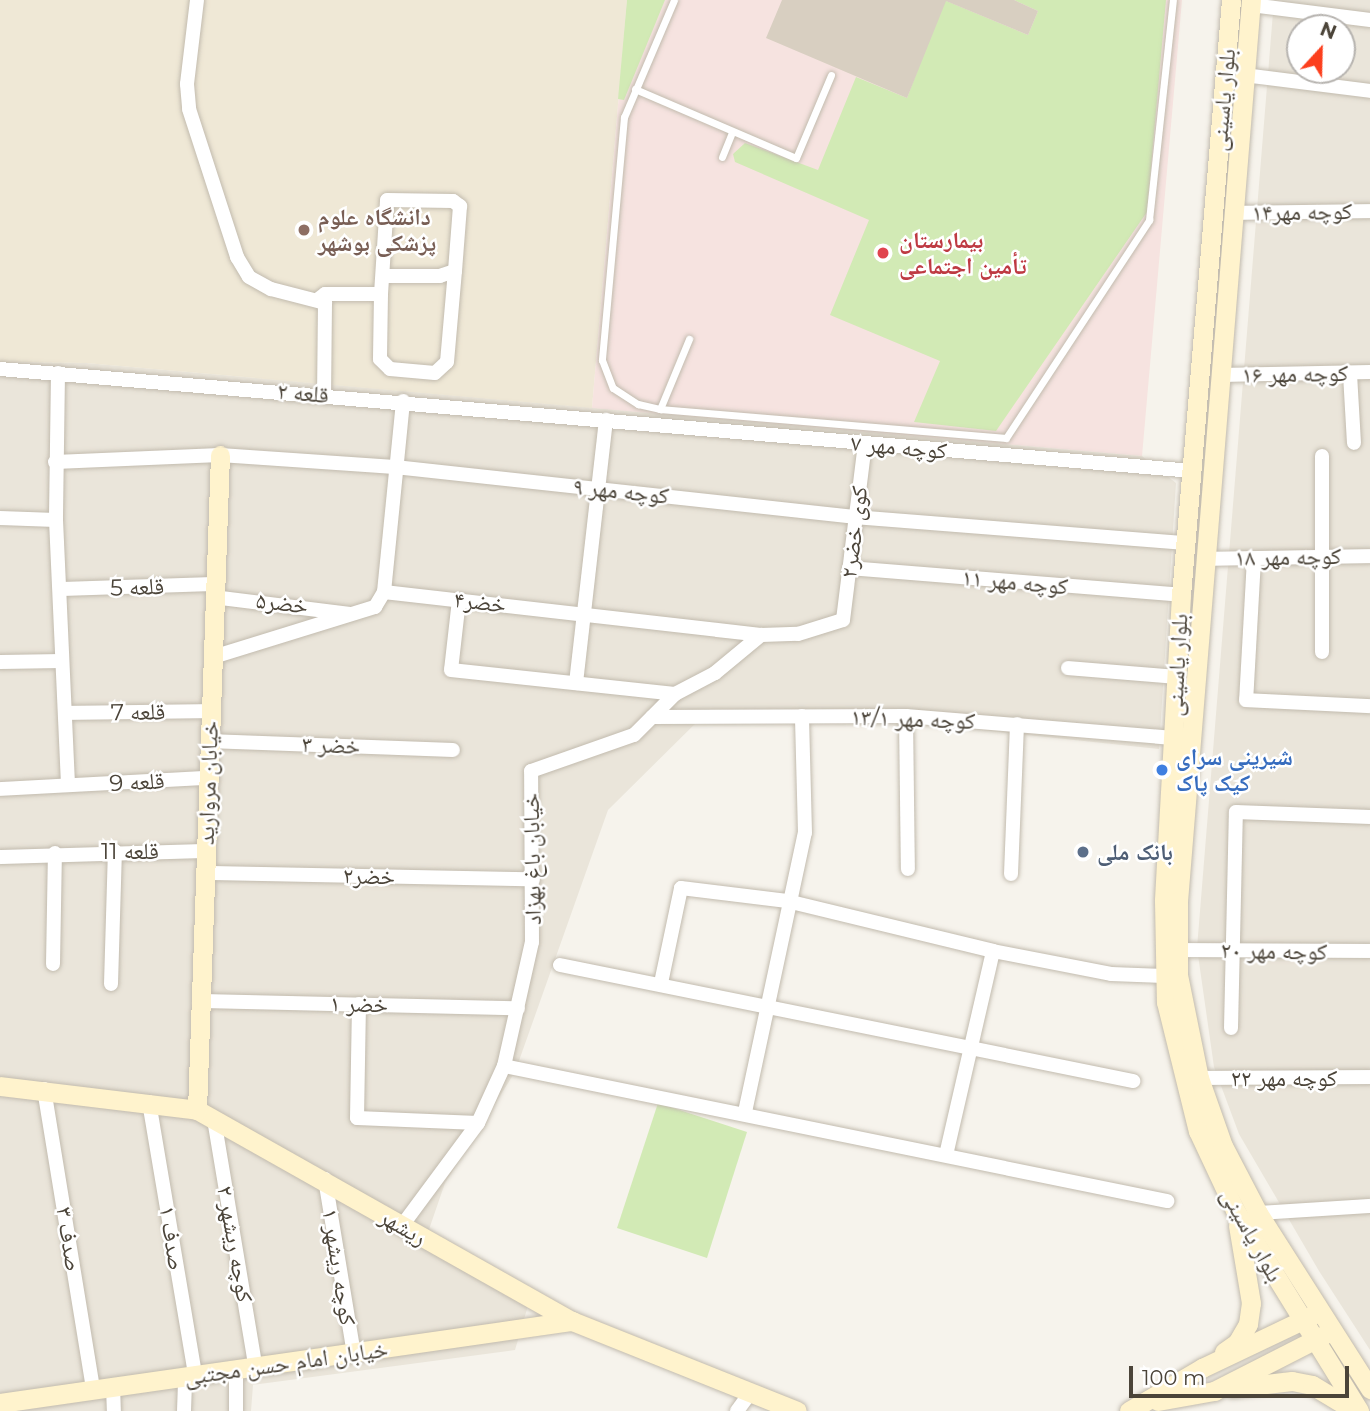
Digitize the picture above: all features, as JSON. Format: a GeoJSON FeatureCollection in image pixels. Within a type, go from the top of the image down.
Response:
{"type":"FeatureCollection","features":[{"type":"Feature","properties":{"kind":"main road","name":"بلوار یاسینی"},"geometry":{"type":"LineString","coordinates":[[1244,2],[1244,75],[1233,213],[1217,280],[1220,375],[1178,950],[1183,1007],[1199,1078],[1223,1146],[1258,1213],[1370,1389]]}},
{"type":"Feature","properties":{"kind":"main road","name":"بلوار یاسینی"},"geometry":{"type":"LineString","coordinates":[[1244,2],[1217,280],[1193,471],[1181,595],[1164,976],[1170,1030],[1194,1118],[1235,1210],[1357,1411]]}},
{"type":"Feature","properties":{"kind":"main road","name":"خیابان مروارید"},"geometry":{"type":"LineString","coordinates":[[205,1115],[199,1000],[206,873],[206,778],[220,455]]}},
{"type":"Feature","properties":{"kind":"main road","name":"ریشهر"},"geometry":{"type":"LineString","coordinates":[[0,1086],[149,1102],[205,1115],[325,1179],[401,1227],[572,1321],[750,1393],[775,1408],[797,1411]]}},
{"type":"Feature","properties":{"kind":"main road"},"geometry":{"type":"LineString","coordinates":[[1129,1411],[1150,1402],[1237,1343],[1248,1324],[1250,1283],[1235,1210]]}},
{"type":"Feature","properties":{"kind":"main road"},"geometry":{"type":"LineString","coordinates":[[1202,1368],[1320,1311]]}},
{"type":"Feature","properties":{"kind":"main road","name":"خیابان امام حسن مجتبی"},"geometry":{"type":"LineString","coordinates":[[0,1407],[103,1387],[257,1370],[572,1321]]}},
{"type":"Feature","properties":{"kind":"main road"},"geometry":{"type":"LineString","coordinates":[[1214,1391],[1332,1331]]}},
{"type":"Feature","properties":{"kind":"main road"},"geometry":{"type":"LineString","coordinates":[[1150,1402],[1292,1381],[1312,1385],[1357,1411]]}},
{"type":"Feature","properties":{"kind":"street"},"geometry":{"type":"LineString","coordinates":[[197,0],[187,83],[189,109],[237,257],[249,277],[271,289],[325,303],[324,395]]}},
{"type":"Feature","properties":{"kind":"street"},"geometry":{"type":"LineString","coordinates":[[1244,2],[1370,20]]}},
{"type":"Feature","properties":{"kind":"street"},"geometry":{"type":"LineString","coordinates":[[1244,75],[1370,91]]}},
{"type":"Feature","properties":{"kind":"street"},"geometry":{"type":"LineString","coordinates":[[387,200],[453,201],[460,206],[459,257],[455,271],[447,362],[435,373],[390,369],[380,359],[383,276],[387,200]]}},
{"type":"Feature","properties":{"kind":"street","name":"کوچه مهر۱۴"},"geometry":{"type":"LineString","coordinates":[[1233,213],[1370,211]]}},
{"type":"Feature","properties":{"kind":"street"},"geometry":{"type":"LineString","coordinates":[[383,276],[440,276],[455,271]]}},
{"type":"Feature","properties":{"kind":"street"},"geometry":{"type":"LineString","coordinates":[[317,299],[325,294],[381,294]]}},
{"type":"Feature","properties":{"kind":"street","name":"قلعه ۲"},"geometry":{"type":"LineString","coordinates":[[0,369],[606,420]]}},
{"type":"Feature","properties":{"kind":"street","name":"کوچه مهر ۱۶"},"geometry":{"type":"LineString","coordinates":[[1220,375],[1370,372]]}},
{"type":"Feature","properties":{"kind":"street"},"geometry":{"type":"LineString","coordinates":[[58,373],[56,520],[62,589],[62,661],[68,785]]}},
{"type":"Feature","properties":{"kind":"street"},"geometry":{"type":"LineString","coordinates":[[1350,374],[1354,443]]}},
{"type":"Feature","properties":{"kind":"street"},"geometry":{"type":"LineString","coordinates":[[213,657],[375,607],[384,592],[403,401]]}},
{"type":"Feature","properties":{"kind":"street"},"geometry":{"type":"LineString","coordinates":[[576,683],[606,420]]}},
{"type":"Feature","properties":{"kind":"street","name":"کوچه مهر ۷"},"geometry":{"type":"LineString","coordinates":[[606,420],[1193,471]]}},
{"type":"Feature","properties":{"kind":"street","name":"کوی خضر۲"},"geometry":{"type":"LineString","coordinates":[[761,635],[798,634],[844,620],[854,517],[865,444]]}},
{"type":"Feature","properties":{"kind":"street","name":"کوچه مهر ۹"},"geometry":{"type":"LineString","coordinates":[[55,462],[220,455],[395,467],[854,517],[1186,543]]}},
{"type":"Feature","properties":{"kind":"street"},"geometry":{"type":"LineString","coordinates":[[1322,456],[1322,652]]}},
{"type":"Feature","properties":{"kind":"street"},"geometry":{"type":"LineString","coordinates":[[0,517],[56,520]]}},
{"type":"Feature","properties":{"kind":"street","name":"کوچه مهر ۱۸"},"geometry":{"type":"LineString","coordinates":[[1205,559],[1370,555]]}},
{"type":"Feature","properties":{"kind":"street"},"geometry":{"type":"LineString","coordinates":[[1254,559],[1247,700],[1370,706]]}},
{"type":"Feature","properties":{"kind":"street","name":"کوچه مهر ۱۱"},"geometry":{"type":"LineString","coordinates":[[849,568],[1181,595]]}},
{"type":"Feature","properties":{"kind":"street","name":"قلعه 5"},"geometry":{"type":"LineString","coordinates":[[62,589],[213,590]]}},
{"type":"Feature","properties":{"kind":"street","name":"خضر۵"},"geometry":{"type":"LineString","coordinates":[[213,590],[351,614]]}},
{"type":"Feature","properties":{"kind":"street","name":"خضر۴"},"geometry":{"type":"LineString","coordinates":[[384,592],[584,612],[761,635]]}},
{"type":"Feature","properties":{"kind":"street"},"geometry":{"type":"LineString","coordinates":[[460,600],[451,670],[674,694]]}},
{"type":"Feature","properties":{"kind":"street","name":"خیابان باغ بهزاد"},"geometry":{"type":"LineString","coordinates":[[401,1227],[478,1123],[504,1066],[532,942],[531,772],[634,735],[674,694],[715,673],[761,635]]}},
{"type":"Feature","properties":{"kind":"street"},"geometry":{"type":"LineString","coordinates":[[0,662],[62,661]]}},
{"type":"Feature","properties":{"kind":"street"},"geometry":{"type":"LineString","coordinates":[[1068,668],[1177,677]]}},
{"type":"Feature","properties":{"kind":"street","name":"قلعه 7"},"geometry":{"type":"LineString","coordinates":[[66,713],[211,711]]}},
{"type":"Feature","properties":{"kind":"street"},"geometry":{"type":"LineString","coordinates":[[745,1111],[787,901],[805,833],[802,716]]}},
{"type":"Feature","properties":{"kind":"street"},"geometry":{"type":"LineString","coordinates":[[906,716],[908,869]]}},
{"type":"Feature","properties":{"kind":"street","name":"کوچه مهر ۱۳/۱"},"geometry":{"type":"LineString","coordinates":[[652,717],[906,716],[1173,738]]}},
{"type":"Feature","properties":{"kind":"street"},"geometry":{"type":"LineString","coordinates":[[1011,874],[1017,724]]}},
{"type":"Feature","properties":{"kind":"street","name":"خضر ۳"},"geometry":{"type":"LineString","coordinates":[[208,741],[453,750]]}},
{"type":"Feature","properties":{"kind":"street","name":"قلعه 9"},"geometry":{"type":"LineString","coordinates":[[0,789],[206,778]]}},
{"type":"Feature","properties":{"kind":"street"},"geometry":{"type":"LineString","coordinates":[[1231,1028],[1236,812],[1370,817]]}},
{"type":"Feature","properties":{"kind":"street"},"geometry":{"type":"LineString","coordinates":[[111,984],[115,851]]}},
{"type":"Feature","properties":{"kind":"street","name":"قلعه 11"},"geometry":{"type":"LineString","coordinates":[[0,857],[115,851],[205,851]]}},
{"type":"Feature","properties":{"kind":"street"},"geometry":{"type":"LineString","coordinates":[[53,964],[55,853]]}},
{"type":"Feature","properties":{"kind":"street","name":"خضر۲"},"geometry":{"type":"LineString","coordinates":[[206,873],[533,879]]}},
{"type":"Feature","properties":{"kind":"street"},"geometry":{"type":"LineString","coordinates":[[660,983],[681,888],[787,901],[993,951],[1111,974],[1164,976]]}},
{"type":"Feature","properties":{"kind":"street","name":"کوچه مهر ۲۰"},"geometry":{"type":"LineString","coordinates":[[1178,950],[1370,951]]}},
{"type":"Feature","properties":{"kind":"street"},"geometry":{"type":"LineString","coordinates":[[946,1155],[993,951]]}},
{"type":"Feature","properties":{"kind":"street"},"geometry":{"type":"LineString","coordinates":[[560,965],[660,983],[767,1009],[1133,1081]]}},
{"type":"Feature","properties":{"kind":"street","name":"خضر ۱"},"geometry":{"type":"LineString","coordinates":[[199,1000],[518,1008]]}},
{"type":"Feature","properties":{"kind":"street"},"geometry":{"type":"LineString","coordinates":[[359,1004],[357,1118],[478,1123]]}},
{"type":"Feature","properties":{"kind":"street"},"geometry":{"type":"LineString","coordinates":[[504,1066],[745,1111],[1167,1201]]}},
{"type":"Feature","properties":{"kind":"street","name":"کوچه مهر ۲۲"},"geometry":{"type":"LineString","coordinates":[[1199,1078],[1370,1077]]}},
{"type":"Feature","properties":{"kind":"street","name":"صدف ۳"},"geometry":{"type":"LineString","coordinates":[[44,1089],[103,1387],[114,1411]]}},
{"type":"Feature","properties":{"kind":"street","name":"صدف ۱"},"geometry":{"type":"LineString","coordinates":[[149,1102],[190,1376],[184,1411]]}},
{"type":"Feature","properties":{"kind":"street","name":"کوچه ریشهر ۲"},"geometry":{"type":"LineString","coordinates":[[205,1115],[257,1370]]}},
{"type":"Feature","properties":{"kind":"street","name":"کوچه ریشهر ۱"},"geometry":{"type":"LineString","coordinates":[[325,1179],[354,1355]]}},
{"type":"Feature","properties":{"kind":"street"},"geometry":{"type":"LineString","coordinates":[[1258,1213],[1370,1206]]}},
{"type":"Feature","properties":{"kind":"street"},"geometry":{"type":"LineString","coordinates":[[236,1371],[236,1411]]}},
{"type":"Feature","properties":{"kind":"street"},"geometry":{"type":"LineString","coordinates":[[737,1411],[750,1393]]}},
{"type":"Feature","properties":{"kind":"lane"},"geometry":{"type":"LineString","coordinates":[[674,0],[624,117],[602,360],[613,388],[626,399],[660,409],[1006,438],[1149,220],[1173,0]]}},
{"type":"Feature","properties":{"kind":"lane"},"geometry":{"type":"LineString","coordinates":[[635,89],[796,158],[831,75]]}},
{"type":"Feature","properties":{"kind":"lane"},"geometry":{"type":"LineString","coordinates":[[722,157],[732,131]]}},
{"type":"Feature","properties":{"kind":"lane"},"geometry":{"type":"LineString","coordinates":[[660,409],[689,339]]}},
{"type":"Feature","properties":{"kind":"shaded area","name":"دانشگاه علوم پزشکی بوشهر"},"geometry":{"type":"Polygon","coordinates":[[[0,0],[627,0],[592,408],[86,363],[0,362],[0,0]]]}},
{"type":"Feature","properties":{"kind":"shaded area","name":"بیمارستان تأمین اجتماعی"},"geometry":{"type":"Polygon","coordinates":[[[627,0],[1182,0],[1142,456],[592,408],[627,0]]]}},
{"type":"Feature","properties":{"kind":"shaded area"},"geometry":{"type":"Polygon","coordinates":[[[1274,0],[1370,0],[1370,1350],[1319,1271],[1239,1134],[1214,1067],[1197,948],[1274,0]]]}},
{"type":"Feature","properties":{"kind":"shaded area"},"geometry":{"type":"Polygon","coordinates":[[[0,362],[86,363],[1142,456],[1176,483],[1159,749],[822,713],[710,709],[608,810],[515,1072],[445,1183],[425,1241],[532,1292],[515,1350],[253,1385],[251,1411],[0,1411],[0,362]]]}},
{"type":"Feature","properties":{"kind":"green space"},"geometry":{"type":"Polygon","coordinates":[[[627,0],[665,0],[624,100],[618,99],[627,0]]]}},
{"type":"Feature","properties":{"kind":"green space"},"geometry":{"type":"Polygon","coordinates":[[[944,0],[1028,35],[1038,11],[1014,0],[1166,0],[1147,212],[996,431],[914,422],[940,361],[830,315],[869,220],[735,162],[733,154],[745,143],[818,170],[856,77],[907,98],[944,0]]]}},
{"type":"Feature","properties":{"kind":"green space"},"geometry":{"type":"Polygon","coordinates":[[[658,1103],[747,1132],[707,1258],[617,1228],[658,1103]]]}},
{"type":"Feature","properties":{"kind":"building"},"geometry":{"type":"Polygon","coordinates":[[[782,0],[1014,0],[1038,11],[1028,35],[946,1],[907,98],[766,38],[782,0]]]}},
{"type":"Feature","properties":{"kind":"place","name":"دانشگاه علوم پزشکی بوشهر"},"geometry":{"type":"Point","coordinates":[304,230]}},
{"type":"Feature","properties":{"kind":"place","name":"بیمارستان تأمین اجتماعی"},"geometry":{"type":"Point","coordinates":[883,253]}},
{"type":"Feature","properties":{"kind":"place","name":"شیرینی سرای کیک پاک"},"geometry":{"type":"Point","coordinates":[1162,770]}},
{"type":"Feature","properties":{"kind":"place","name":"بانک ملی"},"geometry":{"type":"Point","coordinates":[1083,852]}}]}
